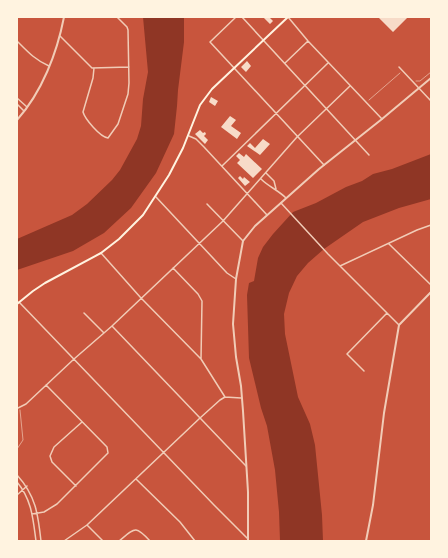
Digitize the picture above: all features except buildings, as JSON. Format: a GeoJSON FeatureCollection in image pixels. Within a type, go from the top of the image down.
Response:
{"type":"FeatureCollection","features":[{"type":"Feature","properties":{"kind":"main road"},"geometry":{"type":"LineString","coordinates":[[18,303],[33,290],[101,253],[144,215],[170,175],[200,105],[212,89],[288,17]]}},
{"type":"Feature","properties":{"kind":"street"},"geometry":{"type":"LineString","coordinates":[[17,120],[37,91],[49,66],[60,36],[64,17]]}},
{"type":"Feature","properties":{"kind":"street"},"geometry":{"type":"LineString","coordinates":[[94,68],[93,78],[83,112],[87,120],[106,138],[111,135],[118,124],[129,89],[128,30],[117,17]]}},
{"type":"Feature","properties":{"kind":"street"},"geometry":{"type":"LineString","coordinates":[[236,17],[210,42],[275,114],[324,165]]}},
{"type":"Feature","properties":{"kind":"street"},"geometry":{"type":"LineString","coordinates":[[242,17],[306,85],[326,110],[369,154]]}},
{"type":"Feature","properties":{"kind":"street"},"geometry":{"type":"LineString","coordinates":[[288,17],[328,63],[382,119]]}},
{"type":"Feature","properties":{"kind":"street"},"geometry":{"type":"LineString","coordinates":[[60,36],[87,64],[94,68],[129,67]]}},
{"type":"Feature","properties":{"kind":"street"},"geometry":{"type":"LineString","coordinates":[[17,41],[39,62],[49,66]]}},
{"type":"Feature","properties":{"kind":"street"},"geometry":{"type":"LineString","coordinates":[[284,63],[308,41]]}},
{"type":"Feature","properties":{"kind":"street"},"geometry":{"type":"LineString","coordinates":[[222,166],[328,63]]}},
{"type":"Feature","properties":{"kind":"street"},"geometry":{"type":"LineString","coordinates":[[399,67],[431,101]]}},
{"type":"Feature","properties":{"kind":"street"},"geometry":{"type":"LineString","coordinates":[[248,540],[248,492],[242,398],[233,324],[236,278],[243,241],[266,215],[324,165],[431,78]]}},
{"type":"Feature","properties":{"kind":"street"},"geometry":{"type":"LineString","coordinates":[[18,408],[26,404],[112,326],[223,221],[297,137],[350,86]]}},
{"type":"Feature","properties":{"kind":"street"},"geometry":{"type":"LineString","coordinates":[[17,98],[27,107]]}},
{"type":"Feature","properties":{"kind":"street"},"geometry":{"type":"LineString","coordinates":[[17,104],[24,111]]}},
{"type":"Feature","properties":{"kind":"street"},"geometry":{"type":"LineString","coordinates":[[188,136],[196,139],[266,215]]}},
{"type":"Feature","properties":{"kind":"street"},"geometry":{"type":"LineString","coordinates":[[265,172],[274,182],[276,189]]}},
{"type":"Feature","properties":{"kind":"street"},"geometry":{"type":"LineString","coordinates":[[260,179],[268,186],[276,189],[286,198]]}},
{"type":"Feature","properties":{"kind":"street"},"geometry":{"type":"LineString","coordinates":[[156,197],[227,273],[236,278]]}},
{"type":"Feature","properties":{"kind":"street"},"geometry":{"type":"LineString","coordinates":[[281,203],[328,254],[399,325]]}},
{"type":"Feature","properties":{"kind":"street"},"geometry":{"type":"LineString","coordinates":[[207,204],[243,241]]}},
{"type":"Feature","properties":{"kind":"street"},"geometry":{"type":"LineString","coordinates":[[340,266],[431,225]]}},
{"type":"Feature","properties":{"kind":"street"},"geometry":{"type":"LineString","coordinates":[[389,244],[431,285]]}},
{"type":"Feature","properties":{"kind":"street"},"geometry":{"type":"LineString","coordinates":[[101,253],[141,298],[201,358],[225,397]]}},
{"type":"Feature","properties":{"kind":"street"},"geometry":{"type":"LineString","coordinates":[[173,268],[198,294],[202,301],[201,358]]}},
{"type":"Feature","properties":{"kind":"street"},"geometry":{"type":"LineString","coordinates":[[366,541],[373,504],[384,413],[399,325],[431,292]]}},
{"type":"Feature","properties":{"kind":"street"},"geometry":{"type":"LineString","coordinates":[[18,303],[248,540]]}},
{"type":"Feature","properties":{"kind":"street"},"geometry":{"type":"LineString","coordinates":[[84,313],[104,333]]}},
{"type":"Feature","properties":{"kind":"street"},"geometry":{"type":"LineString","coordinates":[[364,371],[348,354],[387,313]]}},
{"type":"Feature","properties":{"kind":"street"},"geometry":{"type":"LineString","coordinates":[[112,326],[246,466]]}},
{"type":"Feature","properties":{"kind":"street"},"geometry":{"type":"LineString","coordinates":[[32,514],[50,509],[57,504],[108,453],[107,447],[46,385]]}},
{"type":"Feature","properties":{"kind":"street"},"geometry":{"type":"LineString","coordinates":[[64,541],[87,525],[220,400],[225,397],[242,398]]}},
{"type":"Feature","properties":{"kind":"street"},"geometry":{"type":"LineString","coordinates":[[76,486],[52,462],[50,456],[54,447],[82,422]]}},
{"type":"Feature","properties":{"kind":"street"},"geometry":{"type":"LineString","coordinates":[[17,475],[27,486],[34,499],[38,513],[42,541]]}},
{"type":"Feature","properties":{"kind":"street"},"geometry":{"type":"LineString","coordinates":[[136,479],[180,522],[195,541]]}},
{"type":"Feature","properties":{"kind":"street"},"geometry":{"type":"LineString","coordinates":[[17,482],[28,500],[32,514],[36,541]]}},
{"type":"Feature","properties":{"kind":"street"},"geometry":{"type":"LineString","coordinates":[[17,495],[27,486]]}},
{"type":"Feature","properties":{"kind":"street"},"geometry":{"type":"LineString","coordinates":[[87,525],[103,541]]}},
{"type":"Feature","properties":{"kind":"street"},"geometry":{"type":"LineString","coordinates":[[119,541],[133,530],[140,530],[150,541]]}},
{"type":"Feature","properties":{"kind":"path"},"geometry":{"type":"LineString","coordinates":[[366,103],[402,70]]}},
{"type":"Feature","properties":{"kind":"path"},"geometry":{"type":"LineString","coordinates":[[411,80],[420,81],[431,72]]}},
{"type":"Feature","properties":{"kind":"path"},"geometry":{"type":"LineString","coordinates":[[17,449],[23,440],[21,412],[18,408]]}},
{"type":"Feature","properties":{"kind":"shaded area"},"geometry":{"type":"Polygon","coordinates":[[[143,17],[184,17],[184,42],[174,134],[156,173],[131,208],[104,233],[73,251],[17,270],[17,239],[72,215],[87,204],[112,180],[120,170],[137,139],[141,126],[143,99],[148,72],[143,17]]]}},
{"type":"Feature","properties":{"kind":"shaded area"},"geometry":{"type":"Polygon","coordinates":[[[431,154],[431,199],[399,208],[363,222],[324,249],[308,263],[297,276],[289,293],[284,314],[285,334],[298,397],[310,424],[315,445],[323,541],[280,541],[275,470],[267,426],[249,358],[247,295],[249,283],[254,281],[258,258],[263,247],[293,212],[316,203],[346,187],[362,181],[373,174],[392,169],[431,154]]]}}]}
